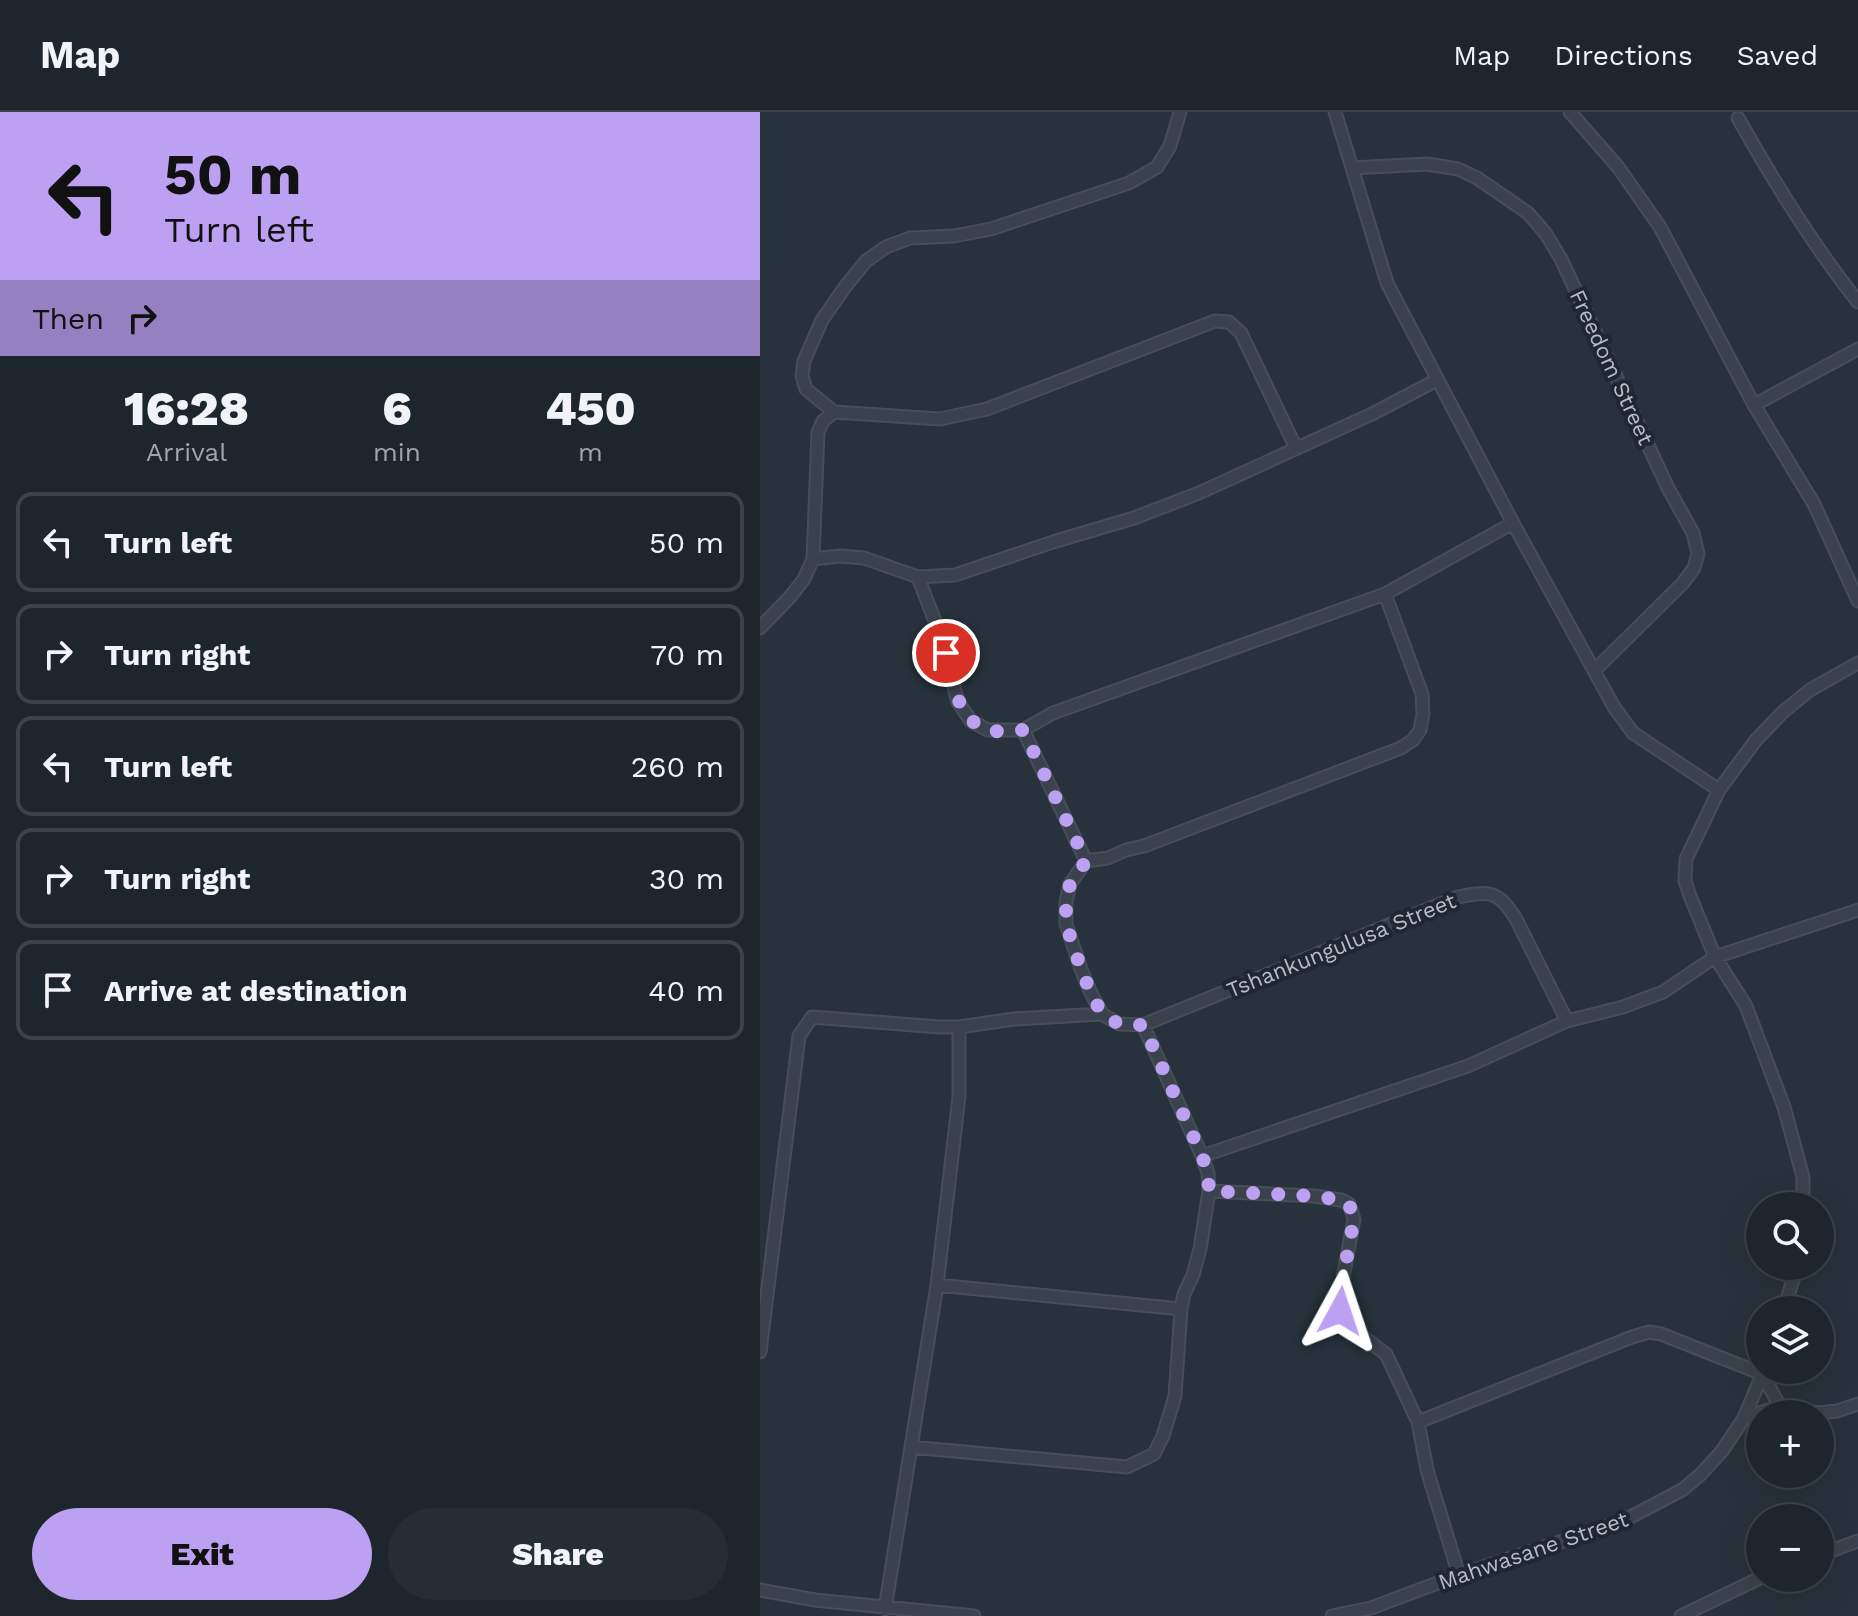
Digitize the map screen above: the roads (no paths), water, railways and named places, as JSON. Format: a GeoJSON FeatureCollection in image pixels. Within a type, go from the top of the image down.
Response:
{"type":"FeatureCollection","features":[{"type":"Feature","properties":{"kind":"street"},"geometry":{"type":"LineString","coordinates":[[1180,112],[1170,146],[1157,167],[1129,183],[991,229],[954,236],[910,238],[886,247],[866,261],[822,320],[804,361],[802,376],[806,389],[834,412],[940,419],[987,409],[1215,321],[1229,322],[1241,333],[1296,448]]}},
{"type":"Feature","properties":{"kind":"street"},"geometry":{"type":"LineString","coordinates":[[1335,112],[1387,283],[1614,707],[1633,733],[1719,790]]}},
{"type":"Feature","properties":{"kind":"street"},"geometry":{"type":"LineString","coordinates":[[1570,112],[1618,167],[1660,227],[1754,405],[1814,504],[1858,601]]}},
{"type":"Feature","properties":{"kind":"street"},"geometry":{"type":"LineString","coordinates":[[1738,118],[1811,237],[1858,302]]}},
{"type":"Feature","properties":{"kind":"street","name":"Freedom Street"},"geometry":{"type":"LineString","coordinates":[[1352,168],[1427,164],[1458,169],[1477,178],[1528,213],[1561,259],[1668,488],[1693,533],[1698,554],[1694,568],[1683,583],[1594,671]]}},
{"type":"Feature","properties":{"kind":"street"},"geometry":{"type":"LineString","coordinates":[[1754,405],[1858,349]]}},
{"type":"Feature","properties":{"kind":"street"},"geometry":{"type":"LineString","coordinates":[[813,559],[840,556],[864,558],[918,577],[955,575],[1134,518],[1199,493],[1372,414],[1437,380]]}},
{"type":"Feature","properties":{"kind":"street"},"geometry":{"type":"LineString","coordinates":[[760,628],[804,579],[813,559],[818,432],[823,421],[834,412]]}},
{"type":"Feature","properties":{"kind":"street"},"geometry":{"type":"LineString","coordinates":[[918,577],[941,637],[958,702],[971,721],[988,730],[1023,730],[1053,713],[1385,594],[1513,523]]}},
{"type":"Feature","properties":{"kind":"street"},"geometry":{"type":"LineString","coordinates":[[911,1447],[1127,1467],[1154,1454],[1175,1396],[1181,1309],[1200,1249],[1209,1191],[1208,1173],[1143,1025],[1119,1024],[1102,1014],[1090,991],[1066,924],[1070,884],[1086,861],[1108,858],[1144,846],[1401,748],[1413,740],[1420,730],[1422,694],[1385,594]]}},
{"type":"Feature","properties":{"kind":"street"},"geometry":{"type":"LineString","coordinates":[[1803,1192],[1803,1177],[1784,1107],[1746,1006],[1715,957],[1685,881],[1686,859],[1719,790],[1756,740],[1810,690],[1858,663]]}},
{"type":"Feature","properties":{"kind":"street"},"geometry":{"type":"LineString","coordinates":[[1023,730],[1086,861]]}},
{"type":"Feature","properties":{"kind":"street","name":"Tshankungulusa Street"},"geometry":{"type":"LineString","coordinates":[[1143,1025],[1458,897],[1478,893],[1494,895],[1506,903],[1567,1021]]}},
{"type":"Feature","properties":{"kind":"street"},"geometry":{"type":"LineString","coordinates":[[1202,1156],[1468,1066],[1567,1021],[1623,1007],[1663,992],[1715,957],[1858,910]]}},
{"type":"Feature","properties":{"kind":"street"},"geometry":{"type":"LineString","coordinates":[[760,1352],[799,1036],[812,1017],[959,1027],[1014,1019],[1102,1014]]}},
{"type":"Feature","properties":{"kind":"street"},"geometry":{"type":"LineString","coordinates":[[885,1609],[937,1285],[959,1097],[959,1027]]}},
{"type":"Feature","properties":{"kind":"street"},"geometry":{"type":"LineString","coordinates":[[1209,1191],[1314,1196],[1349,1204],[1354,1219],[1340,1294],[1340,1311],[1348,1326],[1386,1354],[1418,1422],[1427,1470],[1459,1575]]}},
{"type":"Feature","properties":{"kind":"street"},"geometry":{"type":"LineString","coordinates":[[937,1285],[1181,1309]]}},
{"type":"Feature","properties":{"kind":"street"},"geometry":{"type":"LineString","coordinates":[[1418,1422],[1649,1332],[1746,1366]]}},
{"type":"Feature","properties":{"kind":"street","name":"Mahwasane Street"},"geometry":{"type":"LineString","coordinates":[[1332,1616],[1372,1612],[1459,1575],[1621,1522],[1682,1490],[1722,1451],[1744,1418],[1758,1384]]}},
{"type":"Feature","properties":{"kind":"street"},"geometry":{"type":"LineString","coordinates":[[1834,1411],[1858,1404]]}},
{"type":"Feature","properties":{"kind":"street"},"geometry":{"type":"LineString","coordinates":[[1834,1550],[1858,1541]]}},
{"type":"Feature","properties":{"kind":"street"},"geometry":{"type":"LineString","coordinates":[[1681,1616],[1746,1585]]}},
{"type":"Feature","properties":{"kind":"street"},"geometry":{"type":"LineString","coordinates":[[760,1590],[885,1609],[974,1616]]}}]}
